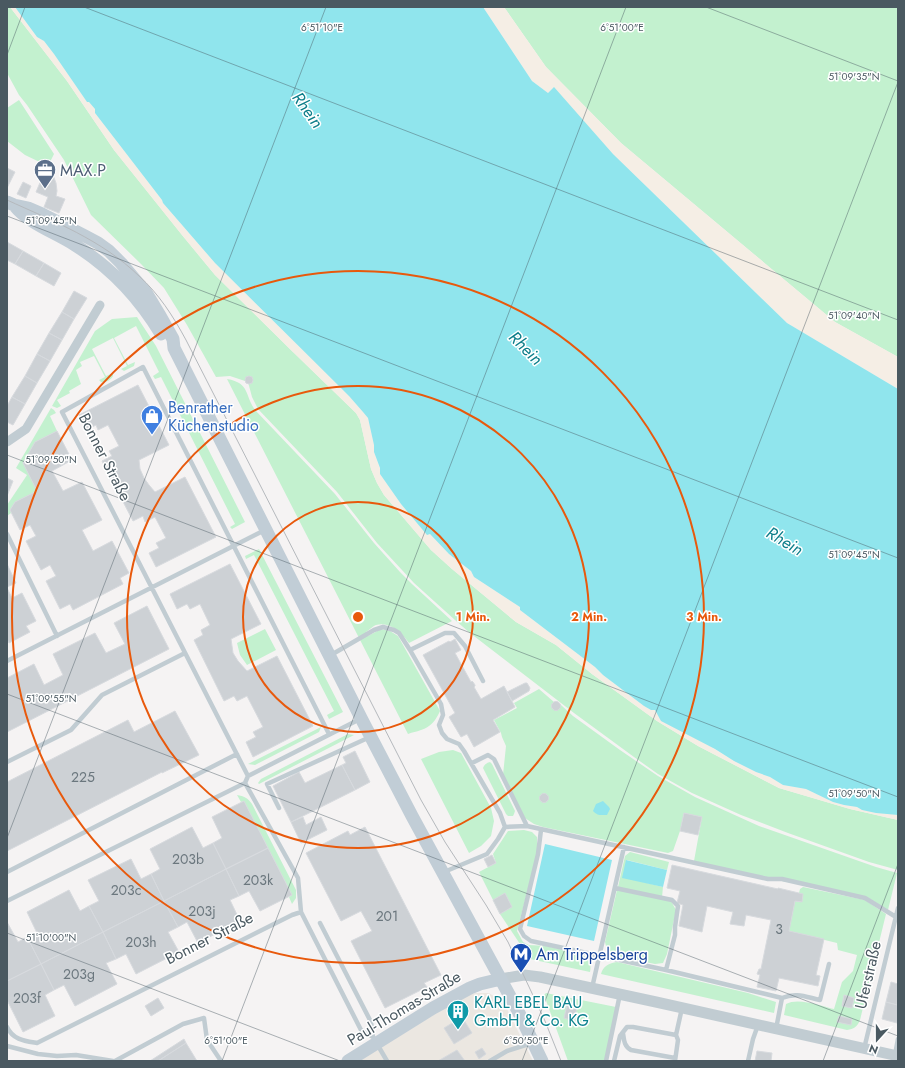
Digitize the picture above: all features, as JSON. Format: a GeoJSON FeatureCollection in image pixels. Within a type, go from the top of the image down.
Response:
{"type":"FeatureCollection","features":[{"type":"Feature","properties":{"kind":"main road"},"geometry":{"type":"LineString","coordinates":[[11,204],[28,208],[98,243],[121,263],[147,294],[173,339],[174,348],[361,718],[442,872],[518,1011],[542,1061]]}},
{"type":"Feature","properties":{"kind":"main road"},"geometry":{"type":"LineString","coordinates":[[11,204],[21,214],[93,257],[137,300],[151,317],[166,342],[174,348]]}},
{"type":"Feature","properties":{"kind":"main road","name":"Paul-Thomas-Straße"},"geometry":{"type":"LineString","coordinates":[[348,1061],[375,1040],[470,988],[501,979]]}},
{"type":"Feature","properties":{"kind":"street"},"geometry":{"type":"LineString","coordinates":[[7,442],[26,429],[100,305]]}},
{"type":"Feature","properties":{"kind":"street"},"geometry":{"type":"LineString","coordinates":[[501,979],[529,976],[592,988],[896,1056]]}},
{"type":"Feature","properties":{"kind":"lane","name":"Bonner Straße"},"geometry":{"type":"LineString","coordinates":[[248,776],[62,412],[143,366],[329,734]]}},
{"type":"Feature","properties":{"kind":"lane"},"geometry":{"type":"LineString","coordinates":[[7,661],[266,529]]}},
{"type":"Feature","properties":{"kind":"lane"},"geometry":{"type":"LineString","coordinates":[[7,534],[57,636]]}},
{"type":"Feature","properties":{"kind":"lane"},"geometry":{"type":"LineString","coordinates":[[330,655],[374,630],[383,627],[394,630],[399,634],[410,650],[441,704],[444,715],[439,725],[442,733],[447,739],[458,744],[472,763],[500,813],[504,827],[498,839],[487,854],[442,872]]}},
{"type":"Feature","properties":{"kind":"lane"},"geometry":{"type":"LineString","coordinates":[[410,650],[445,633],[454,634],[465,646],[483,681]]}},
{"type":"Feature","properties":{"kind":"lane"},"geometry":{"type":"LineString","coordinates":[[7,762],[71,730],[102,695],[185,653]]}},
{"type":"Feature","properties":{"kind":"lane"},"geometry":{"type":"LineString","coordinates":[[7,901],[245,783],[248,776],[361,718]]}},
{"type":"Feature","properties":{"kind":"lane"},"geometry":{"type":"LineString","coordinates":[[279,808],[267,784],[371,736]]}},
{"type":"Feature","properties":{"kind":"lane"},"geometry":{"type":"LineString","coordinates":[[7,872],[237,754]]}},
{"type":"Feature","properties":{"kind":"lane"},"geometry":{"type":"LineString","coordinates":[[472,763],[488,755],[494,759],[526,826]]}},
{"type":"Feature","properties":{"kind":"lane"},"geometry":{"type":"LineString","coordinates":[[245,783],[298,878],[301,912],[361,1030],[375,1040]]}},
{"type":"Feature","properties":{"kind":"lane"},"geometry":{"type":"LineString","coordinates":[[504,827],[526,826],[768,879],[782,879],[865,898],[896,917]]}},
{"type":"Feature","properties":{"kind":"lane"},"geometry":{"type":"LineString","coordinates":[[541,830],[538,854],[520,929],[524,936],[532,941],[666,970],[782,998],[792,994],[820,1000],[829,964]]}},
{"type":"Feature","properties":{"kind":"lane"},"geometry":{"type":"LineString","coordinates":[[592,988],[624,847]]}},
{"type":"Feature","properties":{"kind":"lane"},"geometry":{"type":"LineString","coordinates":[[615,888],[672,900],[678,906],[674,928],[675,935],[666,970]]}},
{"type":"Feature","properties":{"kind":"lane","name":"Uferstraße"},"geometry":{"type":"LineString","coordinates":[[864,1049],[898,908]]}},
{"type":"Feature","properties":{"kind":"lane","name":"Bonner Straße"},"geometry":{"type":"LineString","coordinates":[[7,1027],[10,1033],[20,1040],[38,1043],[292,915],[301,912]]}},
{"type":"Feature","properties":{"kind":"lane"},"geometry":{"type":"LineString","coordinates":[[320,923],[371,1022],[375,1040],[387,1061]]}},
{"type":"Feature","properties":{"kind":"lane"},"geometry":{"type":"LineString","coordinates":[[606,1061],[620,994]]}},
{"type":"Feature","properties":{"kind":"lane"},"geometry":{"type":"LineString","coordinates":[[776,1029],[782,998]]}},
{"type":"Feature","properties":{"kind":"lane"},"geometry":{"type":"LineString","coordinates":[[623,1033],[625,1045],[630,1050],[675,1060],[678,1040],[676,1036],[682,1008]]}},
{"type":"Feature","properties":{"kind":"lane"},"geometry":{"type":"LineString","coordinates":[[7,1046],[38,1054],[57,1056],[76,1055],[114,1061],[183,1024],[204,1018],[207,1040],[221,1061]]}},
{"type":"Feature","properties":{"kind":"lane"},"geometry":{"type":"LineString","coordinates":[[748,1061],[758,1025]]}},
{"type":"Feature","properties":{"kind":"lane"},"geometry":{"type":"LineString","coordinates":[[614,1061],[618,1041],[627,1027],[676,1036]]}},
{"type":"Feature","properties":{"kind":"lane"},"geometry":{"type":"LineString","coordinates":[[896,1056],[898,1039]]}},
{"type":"Feature","properties":{"kind":"lane"},"geometry":{"type":"LineString","coordinates":[[490,1061],[507,1051],[534,1042]]}},
{"type":"Feature","properties":{"kind":"shaded area"},"geometry":{"type":"Polygon","coordinates":[[[475,993],[489,993],[504,1003],[533,1061],[359,1061],[461,998],[475,993]]]}},
{"type":"Feature","properties":{"kind":"green space"},"geometry":{"type":"Polygon","coordinates":[[[7,7],[10,7],[67,81],[114,150],[215,275],[356,413],[360,420],[371,469],[377,483],[384,495],[431,550],[516,622],[556,645],[592,674],[657,721],[698,746],[779,788],[850,809],[898,820],[898,870],[869,862],[741,815],[692,793],[658,774],[574,713],[470,633],[414,583],[377,543],[337,492],[258,409],[252,397],[248,382],[230,376],[216,377],[164,288],[91,215],[64,160],[19,95],[7,73],[7,7]]]}},
{"type":"Feature","properties":{"kind":"green space"},"geometry":{"type":"Polygon","coordinates":[[[504,7],[898,7],[898,357],[835,322],[621,143],[546,67],[504,7]]]}},
{"type":"Feature","properties":{"kind":"green space"},"geometry":{"type":"Polygon","coordinates":[[[19,100],[54,154],[48,166],[25,155],[7,141],[7,108],[19,100]]]}},
{"type":"Feature","properties":{"kind":"green space"},"geometry":{"type":"Polygon","coordinates":[[[137,317],[156,346],[245,522],[232,529],[230,527],[235,524],[161,377],[155,379],[153,376],[159,372],[136,326],[114,338],[128,365],[135,362],[134,366],[124,371],[121,369],[127,366],[113,338],[92,349],[106,376],[113,373],[113,376],[104,382],[99,380],[105,377],[94,356],[80,362],[82,366],[76,370],[81,384],[69,391],[70,393],[57,400],[61,406],[57,408],[52,406],[95,331],[112,319],[137,317]]]}},
{"type":"Feature","properties":{"kind":"green space"},"geometry":{"type":"Polygon","coordinates":[[[227,379],[235,381],[244,387],[256,411],[335,494],[374,543],[400,572],[452,621],[409,643],[403,635],[391,626],[381,624],[376,625],[366,632],[368,636],[381,629],[390,631],[398,636],[440,711],[435,720],[428,727],[408,734],[227,379]]]}},
{"type":"Feature","properties":{"kind":"green space"},"geometry":{"type":"Polygon","coordinates":[[[51,408],[56,413],[50,416],[57,431],[35,442],[23,463],[37,491],[15,502],[10,510],[11,513],[7,516],[7,505],[27,475],[16,468],[51,408]]]}},
{"type":"Feature","properties":{"kind":"green space"},"geometry":{"type":"Polygon","coordinates":[[[259,549],[343,712],[329,719],[327,715],[334,711],[254,555],[246,559],[245,556],[259,549]]]}},
{"type":"Feature","properties":{"kind":"green space"},"geometry":{"type":"Polygon","coordinates":[[[265,629],[276,650],[247,665],[240,655],[237,643],[265,629]]]}},
{"type":"Feature","properties":{"kind":"green space"},"geometry":{"type":"Polygon","coordinates":[[[539,689],[554,702],[558,702],[573,716],[620,750],[658,776],[695,797],[759,826],[897,873],[888,910],[867,897],[766,878],[694,861],[702,817],[684,813],[673,851],[668,853],[534,824],[525,818],[503,775],[506,746],[494,720],[517,708],[514,703],[539,689]]]}},
{"type":"Feature","properties":{"kind":"green space"},"geometry":{"type":"Polygon","coordinates":[[[321,727],[319,732],[255,765],[248,764],[321,727]]]}},
{"type":"Feature","properties":{"kind":"green space"},"geometry":{"type":"Polygon","coordinates":[[[348,734],[354,735],[259,784],[258,783],[261,779],[348,734]]]}},
{"type":"Feature","properties":{"kind":"green space"},"geometry":{"type":"Polygon","coordinates":[[[453,750],[461,753],[491,808],[494,821],[491,836],[481,846],[469,853],[421,759],[439,752],[453,750]]]}},
{"type":"Feature","properties":{"kind":"green space"},"geometry":{"type":"Polygon","coordinates":[[[490,762],[515,811],[513,816],[508,816],[506,814],[483,768],[485,764],[490,762]]]}},
{"type":"Feature","properties":{"kind":"green space"},"geometry":{"type":"Polygon","coordinates":[[[237,795],[246,798],[252,804],[296,890],[296,898],[292,904],[289,897],[292,895],[244,801],[241,802],[237,795]]]}},
{"type":"Feature","properties":{"kind":"green space"},"geometry":{"type":"Polygon","coordinates":[[[524,830],[532,832],[537,837],[537,854],[517,931],[523,942],[529,945],[546,946],[581,954],[589,961],[590,972],[530,959],[500,914],[479,872],[496,863],[493,854],[508,831],[524,830]]]}},
{"type":"Feature","properties":{"kind":"green space"},"geometry":{"type":"Polygon","coordinates":[[[630,852],[669,862],[667,870],[627,860],[623,877],[663,887],[662,897],[618,887],[625,856],[630,852]]]}},
{"type":"Feature","properties":{"kind":"green space"},"geometry":{"type":"Polygon","coordinates":[[[803,887],[865,900],[886,914],[860,1020],[852,1029],[847,1030],[784,1015],[786,1004],[797,1001],[834,1009],[842,982],[853,971],[857,955],[838,950],[837,943],[788,931],[795,901],[801,902],[802,895],[799,893],[800,889],[803,887]]]}},
{"type":"Feature","properties":{"kind":"green space"},"geometry":{"type":"Polygon","coordinates":[[[617,890],[671,901],[676,910],[667,954],[663,963],[655,964],[613,955],[607,950],[605,942],[617,890]]]}},
{"type":"Feature","properties":{"kind":"green space"},"geometry":{"type":"Polygon","coordinates":[[[617,962],[748,993],[776,1002],[774,1013],[601,974],[607,965],[617,962]]]}},
{"type":"Feature","properties":{"kind":"green space"},"geometry":{"type":"Polygon","coordinates":[[[546,993],[616,1007],[605,1061],[568,1061],[544,995],[546,993]]]}},
{"type":"Feature","properties":{"kind":"sand"},"geometry":{"type":"Polygon","coordinates":[[[10,7],[15,7],[37,37],[44,41],[87,102],[89,102],[95,109],[95,113],[163,203],[215,263],[349,396],[368,418],[374,445],[374,452],[380,469],[380,474],[401,504],[449,554],[471,571],[474,577],[520,607],[520,610],[644,706],[651,710],[655,710],[657,714],[734,761],[770,777],[783,785],[806,789],[833,802],[857,807],[862,810],[898,815],[898,820],[850,809],[779,788],[698,746],[657,721],[592,674],[556,645],[516,622],[431,550],[384,495],[377,483],[371,469],[360,420],[356,413],[215,275],[114,150],[67,81],[10,7]]]}},
{"type":"Feature","properties":{"kind":"sand"},"geometry":{"type":"Polygon","coordinates":[[[483,7],[504,7],[546,67],[621,143],[835,322],[898,357],[898,389],[787,323],[613,154],[554,88],[548,93],[532,81],[483,7]]]}},
{"type":"Feature","properties":{"kind":"water","name":"Rhein"},"geometry":{"type":"Polygon","coordinates":[[[15,7],[483,7],[532,81],[548,93],[554,87],[613,154],[787,323],[898,389],[898,815],[862,810],[857,807],[833,802],[806,789],[783,785],[770,777],[734,761],[715,749],[661,721],[655,710],[651,710],[644,706],[520,610],[520,607],[474,577],[471,571],[449,554],[430,534],[427,535],[401,504],[380,474],[380,468],[374,452],[374,445],[368,418],[349,396],[215,263],[163,203],[95,113],[95,109],[89,102],[87,102],[54,54],[44,41],[37,37],[15,7]]]}},
{"type":"Feature","properties":{"kind":"water"},"geometry":{"type":"Polygon","coordinates":[[[603,801],[610,809],[607,815],[601,815],[593,811],[596,804],[603,801]]]}},
{"type":"Feature","properties":{"kind":"water"},"geometry":{"type":"Polygon","coordinates":[[[545,844],[612,860],[594,941],[527,926],[545,844]]]}},
{"type":"Feature","properties":{"kind":"water"},"geometry":{"type":"Polygon","coordinates":[[[626,860],[667,870],[663,887],[622,878],[626,860]]]}},
{"type":"Feature","properties":{"kind":"building"},"geometry":{"type":"Polygon","coordinates":[[[7,168],[15,172],[7,188],[7,168]]]}},
{"type":"Feature","properties":{"kind":"building"},"geometry":{"type":"Polygon","coordinates":[[[45,171],[53,175],[56,183],[56,196],[65,199],[59,213],[44,207],[48,197],[36,192],[45,171]]]}},
{"type":"Feature","properties":{"kind":"building"},"geometry":{"type":"Polygon","coordinates":[[[23,182],[31,186],[26,198],[17,194],[23,182]]]}},
{"type":"Feature","properties":{"kind":"building"},"geometry":{"type":"Polygon","coordinates":[[[7,242],[23,251],[15,264],[7,260],[7,242]]]}},
{"type":"Feature","properties":{"kind":"building"},"geometry":{"type":"Polygon","coordinates":[[[23,251],[44,263],[36,276],[15,264],[23,251]]]}},
{"type":"Feature","properties":{"kind":"building"},"geometry":{"type":"Polygon","coordinates":[[[44,263],[61,273],[54,286],[36,276],[44,263]]]}},
{"type":"Feature","properties":{"kind":"building"},"geometry":{"type":"Polygon","coordinates":[[[74,291],[87,298],[74,319],[62,312],[74,291]]]}},
{"type":"Feature","properties":{"kind":"building"},"geometry":{"type":"Polygon","coordinates":[[[62,312],[74,319],[62,340],[49,333],[62,312]]]}},
{"type":"Feature","properties":{"kind":"building"},"geometry":{"type":"Polygon","coordinates":[[[49,333],[62,340],[50,361],[37,354],[49,333]]]}},
{"type":"Feature","properties":{"kind":"building"},"geometry":{"type":"Polygon","coordinates":[[[37,354],[50,361],[37,383],[25,376],[37,354]]]}},
{"type":"Feature","properties":{"kind":"building"},"geometry":{"type":"Polygon","coordinates":[[[25,376],[37,383],[25,404],[12,397],[25,376]]]}},
{"type":"Feature","properties":{"kind":"building"},"geometry":{"type":"Polygon","coordinates":[[[247,376],[251,376],[253,380],[251,384],[247,384],[245,382],[245,378],[247,376]]]}},
{"type":"Feature","properties":{"kind":"building"},"geometry":{"type":"Polygon","coordinates":[[[138,385],[169,445],[139,460],[140,469],[144,478],[155,492],[185,477],[216,537],[156,567],[149,553],[159,548],[156,543],[166,538],[155,517],[145,522],[143,516],[133,521],[105,467],[102,461],[112,456],[109,451],[119,446],[108,425],[98,430],[96,425],[86,430],[79,415],[138,385]]]}},
{"type":"Feature","properties":{"kind":"building"},"geometry":{"type":"Polygon","coordinates":[[[12,397],[25,404],[13,425],[7,422],[7,406],[12,397]]]}},
{"type":"Feature","properties":{"kind":"building"},"geometry":{"type":"Polygon","coordinates":[[[57,431],[72,460],[52,471],[63,491],[82,482],[102,520],[82,530],[93,551],[112,541],[129,573],[120,578],[123,584],[73,610],[70,604],[60,609],[46,581],[56,576],[50,565],[41,570],[26,541],[36,536],[30,525],[20,530],[10,510],[15,502],[37,491],[23,463],[35,442],[57,431]]]}},
{"type":"Feature","properties":{"kind":"building"},"geometry":{"type":"Polygon","coordinates":[[[7,478],[13,481],[7,496],[7,478]]]}},
{"type":"Feature","properties":{"kind":"building"},"geometry":{"type":"Polygon","coordinates":[[[7,564],[16,583],[7,587],[7,564]]]}},
{"type":"Feature","properties":{"kind":"building"},"geometry":{"type":"Polygon","coordinates":[[[230,564],[261,624],[231,639],[233,653],[247,671],[277,656],[313,726],[253,757],[246,742],[256,737],[253,732],[263,727],[247,696],[237,701],[234,696],[224,701],[194,640],[203,635],[201,630],[210,625],[200,604],[190,609],[187,604],[177,609],[170,594],[230,564]]]}},
{"type":"Feature","properties":{"kind":"building"},"geometry":{"type":"Polygon","coordinates":[[[7,588],[12,598],[22,593],[36,621],[26,626],[30,632],[9,643],[7,639],[7,588]]]}},
{"type":"Feature","properties":{"kind":"building"},"geometry":{"type":"Polygon","coordinates":[[[147,606],[169,649],[7,732],[7,678],[34,664],[44,685],[63,675],[53,654],[95,633],[106,653],[125,644],[114,623],[147,606]]]}},
{"type":"Feature","properties":{"kind":"building"},"geometry":{"type":"Polygon","coordinates":[[[455,639],[461,650],[455,653],[471,682],[472,681],[475,685],[474,687],[481,699],[504,686],[515,707],[493,720],[500,732],[474,747],[467,734],[461,737],[449,717],[455,713],[423,655],[455,639]]]}},
{"type":"Feature","properties":{"kind":"building"},"geometry":{"type":"Polygon","coordinates":[[[527,683],[530,688],[529,691],[512,701],[507,692],[527,683]]]}},
{"type":"Feature","properties":{"kind":"building"},"geometry":{"type":"Polygon","coordinates":[[[554,702],[558,702],[560,706],[558,710],[554,710],[552,708],[552,704],[554,702]]]}},
{"type":"Feature","properties":{"kind":"building"},"geometry":{"type":"Polygon","coordinates":[[[175,711],[199,755],[162,772],[7,851],[7,782],[128,720],[134,732],[175,711]]]}},
{"type":"Feature","properties":{"kind":"building"},"geometry":{"type":"Polygon","coordinates":[[[355,751],[370,782],[355,790],[342,765],[346,763],[343,757],[355,751]]]}},
{"type":"Feature","properties":{"kind":"building"},"geometry":{"type":"Polygon","coordinates":[[[342,765],[355,790],[291,822],[273,786],[299,772],[305,783],[342,765]]]}},
{"type":"Feature","properties":{"kind":"building"},"geometry":{"type":"Polygon","coordinates":[[[542,794],[546,794],[548,798],[546,802],[542,802],[540,800],[540,796],[542,794]]]}},
{"type":"Feature","properties":{"kind":"building"},"geometry":{"type":"Polygon","coordinates":[[[244,801],[268,848],[226,869],[213,843],[222,838],[212,817],[244,801]]]}},
{"type":"Feature","properties":{"kind":"building"},"geometry":{"type":"Polygon","coordinates":[[[684,813],[702,817],[698,835],[680,831],[684,813]]]}},
{"type":"Feature","properties":{"kind":"building"},"geometry":{"type":"Polygon","coordinates":[[[303,817],[306,825],[321,817],[327,830],[301,843],[291,822],[303,817]]]}},
{"type":"Feature","properties":{"kind":"building"},"geometry":{"type":"Polygon","coordinates":[[[192,827],[203,848],[213,843],[226,869],[164,901],[151,874],[160,869],[150,849],[192,827]]]}},
{"type":"Feature","properties":{"kind":"building"},"geometry":{"type":"Polygon","coordinates":[[[365,827],[441,975],[424,983],[427,987],[385,1008],[351,941],[372,931],[361,911],[341,921],[306,853],[348,831],[350,835],[365,827]]]}},
{"type":"Feature","properties":{"kind":"building"},"geometry":{"type":"Polygon","coordinates":[[[268,848],[292,895],[260,911],[249,891],[239,896],[226,869],[268,848]]]}},
{"type":"Feature","properties":{"kind":"building"},"geometry":{"type":"Polygon","coordinates":[[[492,855],[496,863],[488,867],[484,859],[492,855]]]}},
{"type":"Feature","properties":{"kind":"building"},"geometry":{"type":"Polygon","coordinates":[[[131,859],[141,879],[151,874],[164,901],[103,932],[89,906],[99,901],[88,880],[131,859]]]}},
{"type":"Feature","properties":{"kind":"building"},"geometry":{"type":"Polygon","coordinates":[[[672,865],[803,894],[802,902],[795,901],[789,931],[824,939],[816,975],[820,976],[818,986],[779,978],[776,991],[757,987],[760,975],[757,974],[759,969],[761,969],[771,920],[746,915],[744,926],[730,924],[733,912],[707,906],[702,932],[679,926],[683,905],[677,903],[680,891],[667,888],[672,865]]]}},
{"type":"Feature","properties":{"kind":"building"},"geometry":{"type":"Polygon","coordinates":[[[226,869],[239,896],[230,900],[240,921],[198,943],[187,922],[178,927],[164,901],[226,869]]]}},
{"type":"Feature","properties":{"kind":"building"},"geometry":{"type":"Polygon","coordinates":[[[69,890],[80,911],[89,906],[103,932],[41,964],[27,937],[37,933],[27,912],[69,890]]]}},
{"type":"Feature","properties":{"kind":"building"},"geometry":{"type":"Polygon","coordinates":[[[505,893],[512,907],[500,914],[493,900],[505,893]]]}},
{"type":"Feature","properties":{"kind":"building"},"geometry":{"type":"Polygon","coordinates":[[[164,901],[178,927],[168,932],[179,952],[136,974],[126,954],[116,959],[103,932],[164,901]]]}},
{"type":"Feature","properties":{"kind":"building"},"geometry":{"type":"Polygon","coordinates":[[[7,922],[18,942],[27,937],[41,964],[7,981],[7,922]]]}},
{"type":"Feature","properties":{"kind":"building"},"geometry":{"type":"Polygon","coordinates":[[[103,932],[116,959],[106,963],[117,984],[75,1006],[64,985],[54,990],[41,964],[103,932]]]}},
{"type":"Feature","properties":{"kind":"building"},"geometry":{"type":"Polygon","coordinates":[[[41,964],[54,990],[45,995],[55,1016],[23,1032],[7,1000],[7,981],[41,964]]]}},
{"type":"Feature","properties":{"kind":"building"},"geometry":{"type":"Polygon","coordinates":[[[891,982],[898,984],[897,1005],[886,1002],[891,982]]]}},
{"type":"Feature","properties":{"kind":"building"},"geometry":{"type":"Polygon","coordinates":[[[844,995],[854,998],[852,1008],[842,1006],[844,995]]]}},
{"type":"Feature","properties":{"kind":"building"},"geometry":{"type":"Polygon","coordinates":[[[158,998],[164,1008],[151,1016],[145,1006],[158,998]]]}},
{"type":"Feature","properties":{"kind":"building"},"geometry":{"type":"Polygon","coordinates":[[[886,1002],[898,1005],[897,1023],[882,1019],[886,1002]]]}},
{"type":"Feature","properties":{"kind":"building"},"geometry":{"type":"Polygon","coordinates":[[[567,1005],[577,1007],[574,1021],[564,1018],[567,1005]]]}},
{"type":"Feature","properties":{"kind":"building"},"geometry":{"type":"Polygon","coordinates":[[[839,1016],[852,1019],[851,1025],[837,1022],[839,1016]]]}},
{"type":"Feature","properties":{"kind":"building","name":"KARL EBEL BAU GmbH & Co. KG"},"geometry":{"type":"Polygon","coordinates":[[[462,1017],[472,1033],[454,1044],[444,1028],[462,1017]]]}},
{"type":"Feature","properties":{"kind":"building"},"geometry":{"type":"Polygon","coordinates":[[[184,1039],[186,1043],[158,1061],[150,1061],[184,1039]]]}},
{"type":"Feature","properties":{"kind":"building"},"geometry":{"type":"Polygon","coordinates":[[[186,1043],[197,1061],[158,1061],[186,1043]]]}},
{"type":"Feature","properties":{"kind":"building"},"geometry":{"type":"Polygon","coordinates":[[[482,1048],[486,1054],[479,1059],[475,1052],[482,1048]]]}},
{"type":"Feature","properties":{"kind":"building"},"geometry":{"type":"Polygon","coordinates":[[[457,1050],[465,1061],[438,1061],[457,1050]]]}},
{"type":"Feature","properties":{"kind":"building"},"geometry":{"type":"Polygon","coordinates":[[[757,1051],[772,1053],[771,1061],[755,1061],[757,1051]]]}},
{"type":"Feature","properties":{"kind":"tram line"},"geometry":{"type":"LineString","coordinates":[[7,200],[76,232],[125,263],[146,283],[171,314],[186,340],[421,800],[445,842],[508,942],[545,1021],[561,1061]]}},
{"type":"Feature","properties":{"kind":"place","name":"MAX.P"},"geometry":{"type":"Point","coordinates":[45,190]}},
{"type":"Feature","properties":{"kind":"place","name":"Benrather Küchenstudio"},"geometry":{"type":"Point","coordinates":[152,436]}},
{"type":"Feature","properties":{"kind":"place","name":"Am Trippelsberg"},"geometry":{"type":"Point","coordinates":[521,974]}},
{"type":"Feature","properties":{"kind":"place","name":"KARL EBEL BAU GmbH & Co. KG"},"geometry":{"type":"Point","coordinates":[458,1030]}}]}
